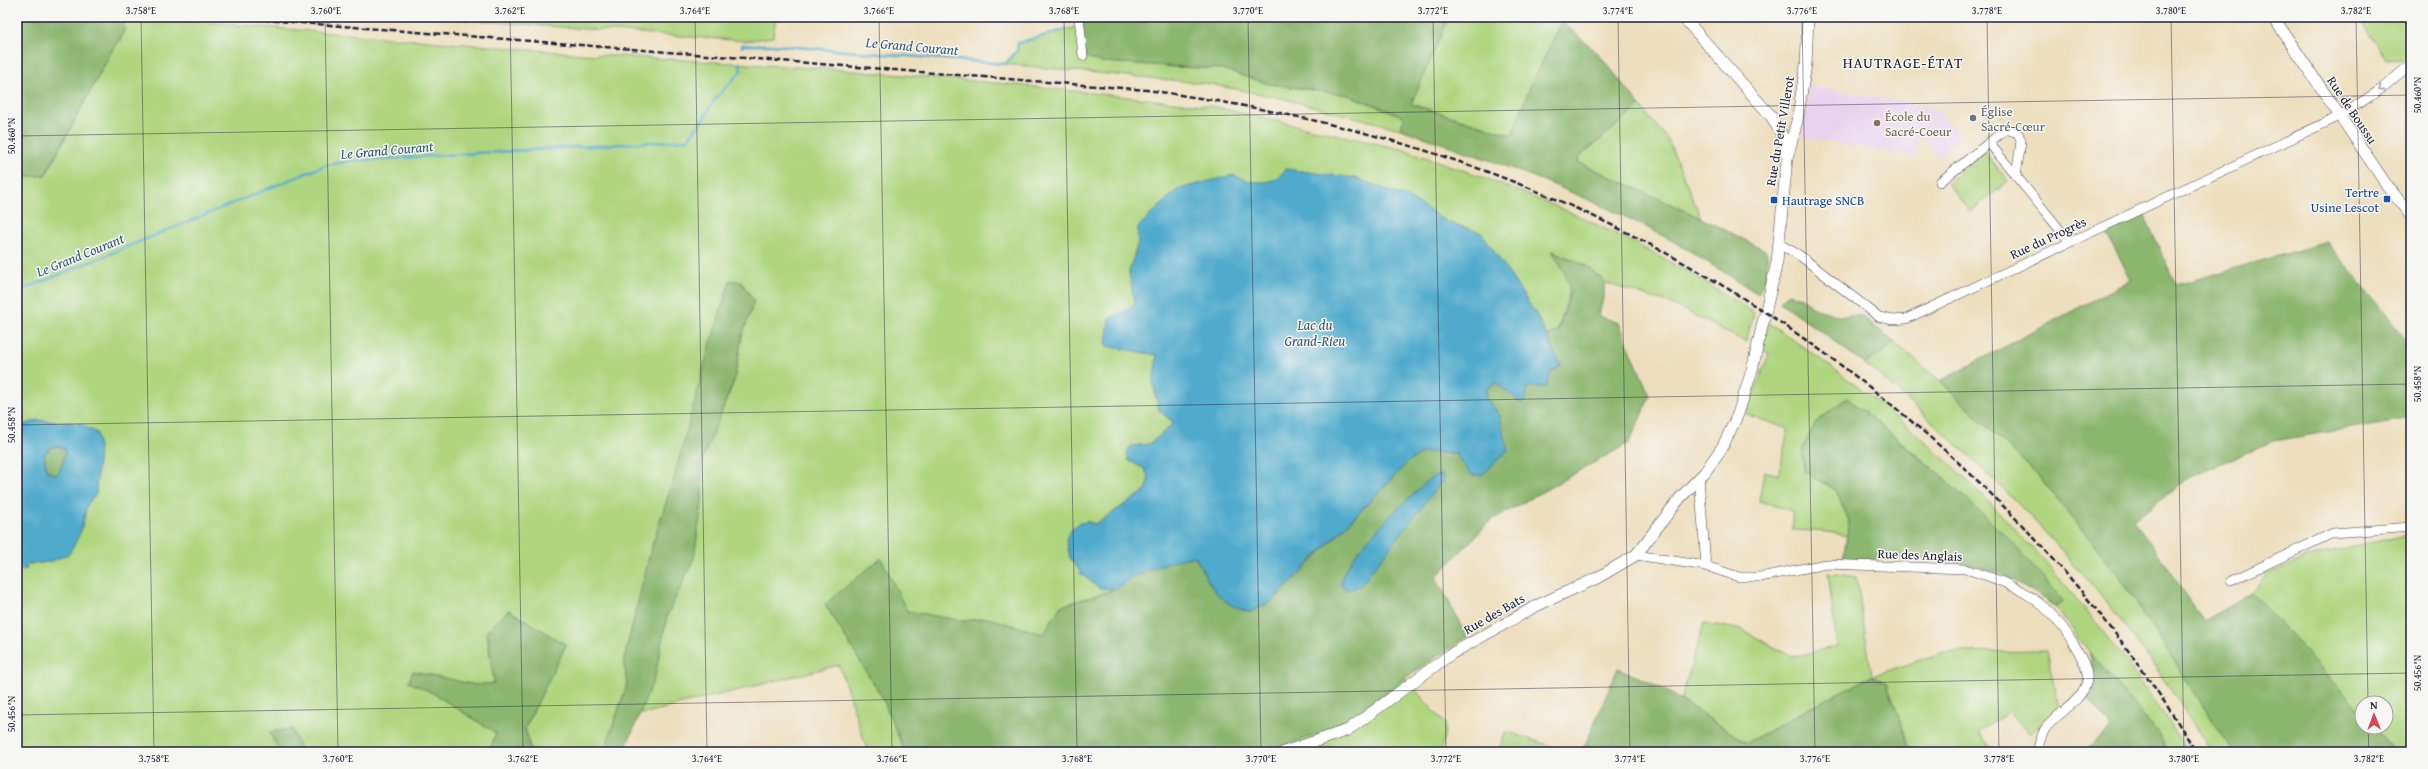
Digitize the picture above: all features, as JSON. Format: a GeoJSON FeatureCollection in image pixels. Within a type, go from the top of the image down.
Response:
{"type":"FeatureCollection","features":[{"type":"Feature","properties":{"kind":"street"},"geometry":{"type":"LineString","coordinates":[[1079,17],[1084,56]]}},
{"type":"Feature","properties":{"kind":"street"},"geometry":{"type":"LineString","coordinates":[[1683,17],[1771,116],[1783,137],[1787,159]]}},
{"type":"Feature","properties":{"kind":"street","name":"Rue du Petit Villerot"},"geometry":{"type":"LineString","coordinates":[[1699,478],[1723,446],[1738,414],[1752,370],[1762,321],[1777,262],[1787,159],[1798,121],[1806,65],[1808,17]]}},
{"type":"Feature","properties":{"kind":"street","name":"Rue de Boussu"},"geometry":{"type":"LineString","coordinates":[[2272,17],[2386,184],[2411,216]]}},
{"type":"Feature","properties":{"kind":"street","name":"Rue du Progrès"},"geometry":{"type":"LineString","coordinates":[[1778,244],[1799,254],[1866,309],[1879,317],[1893,320],[1922,313],[2070,241],[2340,116],[2380,90],[2411,64]]}},
{"type":"Feature","properties":{"kind":"street"},"geometry":{"type":"LineString","coordinates":[[1940,182],[1990,144],[2006,129],[2018,133],[2021,140],[2016,176]]}},
{"type":"Feature","properties":{"kind":"street"},"geometry":{"type":"LineString","coordinates":[[1990,144],[2070,241]]}},
{"type":"Feature","properties":{"kind":"street"},"geometry":{"type":"LineString","coordinates":[[1699,478],[1706,566]]}},
{"type":"Feature","properties":{"kind":"street","name":"Rue des Bats"},"geometry":{"type":"LineString","coordinates":[[1284,752],[1348,730],[1450,654],[1538,605],[1597,578],[1636,555],[1699,478]]}},
{"type":"Feature","properties":{"kind":"street"},"geometry":{"type":"LineString","coordinates":[[2231,581],[2333,533],[2411,527]]}},
{"type":"Feature","properties":{"kind":"street","name":"Rue des Anglais"},"geometry":{"type":"LineString","coordinates":[[1636,555],[1706,566],[1739,577],[1760,577],[1826,564],[1965,569],[1983,574],[2032,596],[2052,614],[2072,640],[2084,663],[2087,676],[2083,692],[2045,729],[2037,752]]}},
{"type":"Feature","properties":{"kind":"shaded area","name":"École du Sacré-Coeur"},"geometry":{"type":"Polygon","coordinates":[[[1810,86],[1938,110],[1961,137],[1938,156],[1924,139],[1918,137],[1915,157],[1802,137],[1810,86]]]}},
{"type":"Feature","properties":{"kind":"green space"},"geometry":{"type":"Polygon","coordinates":[[[17,17],[121,17],[124,30],[45,175],[17,178],[17,17]]]}},
{"type":"Feature","properties":{"kind":"green space"},"geometry":{"type":"Polygon","coordinates":[[[121,17],[143,17],[583,54],[831,69],[1009,84],[1211,106],[1405,150],[1483,177],[1577,215],[1632,242],[1696,276],[1754,313],[1746,342],[1674,305],[1606,283],[1585,265],[1553,251],[1566,273],[1571,288],[1557,331],[1547,336],[1537,316],[1482,233],[1447,222],[1411,199],[1355,178],[1279,178],[1266,182],[1245,181],[1233,175],[1138,227],[1138,243],[1129,272],[1135,305],[1109,319],[1106,346],[1158,355],[1153,383],[1159,410],[1174,423],[1150,444],[1131,446],[1128,460],[1145,469],[1148,477],[1147,490],[1095,524],[1086,521],[1099,588],[1116,589],[1061,606],[1043,634],[988,618],[963,621],[907,611],[825,604],[882,697],[905,752],[868,752],[839,665],[638,715],[655,676],[667,616],[694,558],[702,502],[701,463],[734,381],[742,336],[754,301],[741,282],[730,280],[674,478],[652,546],[624,659],[627,685],[604,752],[531,752],[525,728],[566,645],[487,632],[494,683],[475,685],[413,671],[409,681],[433,693],[496,733],[489,752],[301,752],[292,729],[270,732],[280,752],[17,752],[17,570],[27,569],[25,566],[28,564],[50,562],[81,531],[87,505],[96,494],[96,481],[17,438],[17,178],[46,175],[113,49],[123,34],[124,26],[121,17]]]}},
{"type":"Feature","properties":{"kind":"green space"},"geometry":{"type":"Polygon","coordinates":[[[428,17],[776,17],[773,37],[745,41],[428,17]]]}},
{"type":"Feature","properties":{"kind":"green space"},"geometry":{"type":"Polygon","coordinates":[[[1079,17],[1449,17],[1411,104],[1512,135],[1530,87],[1562,22],[1599,54],[1640,106],[1579,157],[1578,162],[1701,218],[1767,251],[1767,275],[1758,294],[1708,262],[1645,226],[1542,180],[1400,129],[1405,117],[1348,95],[1269,84],[1222,69],[1100,62],[1083,56],[1079,17]]]}},
{"type":"Feature","properties":{"kind":"green space"},"geometry":{"type":"Polygon","coordinates":[[[1449,17],[1565,17],[1530,87],[1512,135],[1411,104],[1449,17]]]}},
{"type":"Feature","properties":{"kind":"green space"},"geometry":{"type":"Polygon","coordinates":[[[2359,17],[2411,17],[2411,55],[2405,59],[2387,60],[2359,17]]]}},
{"type":"Feature","properties":{"kind":"green space"},"geometry":{"type":"Polygon","coordinates":[[[1080,26],[1168,67],[1222,69],[1269,84],[1348,95],[1405,117],[1400,129],[1285,99],[1210,84],[1005,64],[1017,52],[1018,43],[1080,26]]]}},
{"type":"Feature","properties":{"kind":"green space"},"geometry":{"type":"Polygon","coordinates":[[[1640,106],[1668,140],[1701,218],[1578,162],[1579,157],[1640,106]]]}},
{"type":"Feature","properties":{"kind":"green space"},"geometry":{"type":"Polygon","coordinates":[[[1985,152],[2008,181],[1970,212],[1947,183],[1985,152]]]}},
{"type":"Feature","properties":{"kind":"green space"},"geometry":{"type":"Polygon","coordinates":[[[2143,212],[2176,285],[2327,242],[2411,346],[2411,418],[2274,441],[2191,476],[2134,520],[2204,621],[2252,592],[2354,704],[2354,735],[2381,735],[2395,752],[2233,752],[2120,577],[2039,476],[1940,381],[2131,280],[2105,229],[2143,212]]]}},
{"type":"Feature","properties":{"kind":"green space"},"geometry":{"type":"Polygon","coordinates":[[[1552,251],[1585,265],[1606,283],[1599,316],[1619,323],[1650,396],[1629,443],[1490,521],[1436,577],[1467,637],[1405,678],[1343,726],[1263,752],[1029,752],[1027,747],[1015,752],[905,752],[882,697],[825,604],[881,558],[907,611],[963,621],[988,618],[1043,634],[1061,606],[1116,589],[1125,582],[1164,562],[1195,556],[1215,592],[1229,604],[1250,612],[1271,602],[1409,461],[1425,452],[1455,454],[1471,474],[1500,416],[1486,398],[1486,389],[1496,383],[1527,387],[1561,366],[1547,336],[1558,331],[1569,298],[1569,290],[1565,274],[1552,251]]]}},
{"type":"Feature","properties":{"kind":"green space"},"geometry":{"type":"Polygon","coordinates":[[[730,280],[741,282],[754,301],[742,336],[734,381],[701,463],[702,502],[694,558],[667,616],[655,676],[624,752],[604,752],[627,685],[624,659],[652,546],[674,478],[705,362],[730,280]]]}},
{"type":"Feature","properties":{"kind":"green space"},"geometry":{"type":"Polygon","coordinates":[[[1788,294],[1801,298],[1814,308],[1839,316],[1862,316],[1895,343],[1865,364],[1780,302],[1788,294]]]}},
{"type":"Feature","properties":{"kind":"green space"},"geometry":{"type":"Polygon","coordinates":[[[1769,323],[1887,409],[1932,447],[2019,533],[2108,638],[2163,713],[2189,752],[2169,752],[2158,734],[2091,654],[2055,607],[2063,602],[1941,475],[1847,398],[1817,421],[1804,471],[1836,490],[1849,521],[1847,536],[1829,532],[1793,530],[1792,511],[1759,501],[1764,471],[1779,475],[1788,429],[1746,414],[1769,354],[1762,350],[1769,323]]]}},
{"type":"Feature","properties":{"kind":"green space"},"geometry":{"type":"Polygon","coordinates":[[[1895,343],[1940,381],[2039,476],[2120,577],[2233,752],[2211,752],[2175,696],[2142,649],[2108,604],[2071,561],[1992,478],[1951,439],[1865,364],[1895,343]]]}},
{"type":"Feature","properties":{"kind":"green space"},"geometry":{"type":"Polygon","coordinates":[[[1847,398],[1933,469],[1988,519],[2039,572],[2063,601],[2055,607],[2015,581],[1998,573],[1971,565],[1917,559],[1843,559],[1849,521],[1836,490],[1804,471],[1802,449],[1817,421],[1847,398]]]}},
{"type":"Feature","properties":{"kind":"green space"},"geometry":{"type":"Polygon","coordinates":[[[60,446],[65,449],[61,466],[56,475],[47,471],[44,454],[52,447],[60,446]]]}},
{"type":"Feature","properties":{"kind":"green space"},"geometry":{"type":"Polygon","coordinates":[[[2411,534],[2411,752],[2395,752],[2381,735],[2394,735],[2394,695],[2354,695],[2354,704],[2252,592],[2268,573],[2315,555],[2411,534]]]}},
{"type":"Feature","properties":{"kind":"green space"},"geometry":{"type":"Polygon","coordinates":[[[1828,573],[1856,577],[1872,676],[1828,698],[1747,743],[1681,700],[1704,623],[1743,630],[1792,657],[1837,646],[1828,573]]]}},
{"type":"Feature","properties":{"kind":"green space"},"geometry":{"type":"Polygon","coordinates":[[[509,610],[566,645],[525,728],[531,752],[489,752],[496,733],[433,693],[409,682],[413,671],[475,685],[494,683],[487,631],[509,610]]]}},
{"type":"Feature","properties":{"kind":"green space"},"geometry":{"type":"Polygon","coordinates":[[[2046,651],[2059,706],[2030,734],[2009,712],[1978,732],[1995,752],[1911,752],[1887,683],[1872,676],[1944,652],[2046,651]]]}},
{"type":"Feature","properties":{"kind":"green space"},"geometry":{"type":"Polygon","coordinates":[[[2091,654],[2158,734],[2169,752],[2084,752],[2111,728],[2089,699],[2094,685],[2091,654]]]}},
{"type":"Feature","properties":{"kind":"green space"},"geometry":{"type":"Polygon","coordinates":[[[1618,668],[1660,687],[1747,743],[1828,698],[1872,676],[1887,683],[1911,752],[1717,752],[1707,747],[1676,752],[1634,752],[1613,743],[1601,752],[1582,752],[1618,668]]]}},
{"type":"Feature","properties":{"kind":"green space"},"geometry":{"type":"Polygon","coordinates":[[[1405,678],[1446,725],[1441,752],[1263,752],[1343,726],[1405,678]]]}},
{"type":"Feature","properties":{"kind":"green space"},"geometry":{"type":"Polygon","coordinates":[[[292,729],[301,752],[280,752],[269,732],[292,729]]]}},
{"type":"Feature","properties":{"kind":"green space"},"geometry":{"type":"Polygon","coordinates":[[[1506,731],[1568,752],[1498,752],[1506,731]]]}},
{"type":"Feature","properties":{"kind":"water","name":"Lac du Grand-Rieu"},"geometry":{"type":"Polygon","coordinates":[[[1286,169],[1355,178],[1411,199],[1447,222],[1482,233],[1537,316],[1561,366],[1551,371],[1546,387],[1527,387],[1527,396],[1522,404],[1496,383],[1486,389],[1486,398],[1500,416],[1508,450],[1482,475],[1471,475],[1455,454],[1425,452],[1409,461],[1271,602],[1250,612],[1229,604],[1215,591],[1195,556],[1174,561],[1143,572],[1116,589],[1099,588],[1082,575],[1070,558],[1066,539],[1071,530],[1078,524],[1086,522],[1096,524],[1147,490],[1148,477],[1145,469],[1128,460],[1127,451],[1131,446],[1150,444],[1174,423],[1159,410],[1153,383],[1157,355],[1106,346],[1109,319],[1135,305],[1129,272],[1138,243],[1138,227],[1178,189],[1233,175],[1255,182],[1269,181],[1281,175],[1286,169]]]}},
{"type":"Feature","properties":{"kind":"water"},"geometry":{"type":"Polygon","coordinates":[[[38,420],[81,424],[97,433],[99,447],[96,494],[87,505],[81,531],[70,553],[50,562],[28,564],[26,566],[27,569],[17,570],[17,438],[23,425],[38,420]],[[60,446],[52,447],[44,454],[47,471],[56,475],[58,473],[63,463],[65,449],[60,446]]]}},
{"type":"Feature","properties":{"kind":"water"},"geometry":{"type":"Polygon","coordinates":[[[1440,475],[1445,477],[1360,586],[1348,590],[1341,585],[1343,574],[1351,560],[1378,528],[1432,477],[1440,475]]]}},
{"type":"Feature","properties":{"kind":"waterway","name":"Le Grand Courant"},"geometry":{"type":"LineString","coordinates":[[1097,22],[1100,17]]}},
{"type":"Feature","properties":{"kind":"waterway","name":"Le Grand Courant"},"geometry":{"type":"LineString","coordinates":[[742,47],[742,45],[772,45],[1005,64],[1017,51],[1018,43],[1067,29]]}},
{"type":"Feature","properties":{"kind":"waterway","name":"Le Grand Courant"},"geometry":{"type":"LineString","coordinates":[[17,292],[326,165],[351,161],[687,140],[703,120],[714,100],[741,71],[740,63]]}},
{"type":"Feature","properties":{"kind":"railway"},"geometry":{"type":"LineString","coordinates":[[228,17],[1147,90],[1225,102],[1302,118],[1379,137],[1454,160],[1565,203],[1673,257],[1777,320],[1876,392],[1969,472],[2054,560],[2130,653],[2196,752]]}},
{"type":"Feature","properties":{"kind":"place","name":"Église Sacré-Cœur"},"geometry":{"type":"Point","coordinates":[1973,118]}},
{"type":"Feature","properties":{"kind":"place","name":"École du Sacré-Coeur"},"geometry":{"type":"Point","coordinates":[1877,123]}},
{"type":"Feature","properties":{"kind":"place","name":"Tertre Usine Lescot"},"geometry":{"type":"Point","coordinates":[2387,199]}},
{"type":"Feature","properties":{"kind":"place","name":"Hautrage SNCB"},"geometry":{"type":"Point","coordinates":[1774,200]}},
{"type":"Feature","properties":{"kind":"district","name":"HAUTRAGE-ÉTAT"},"geometry":{"type":"Point","coordinates":[1903,62]}}]}
